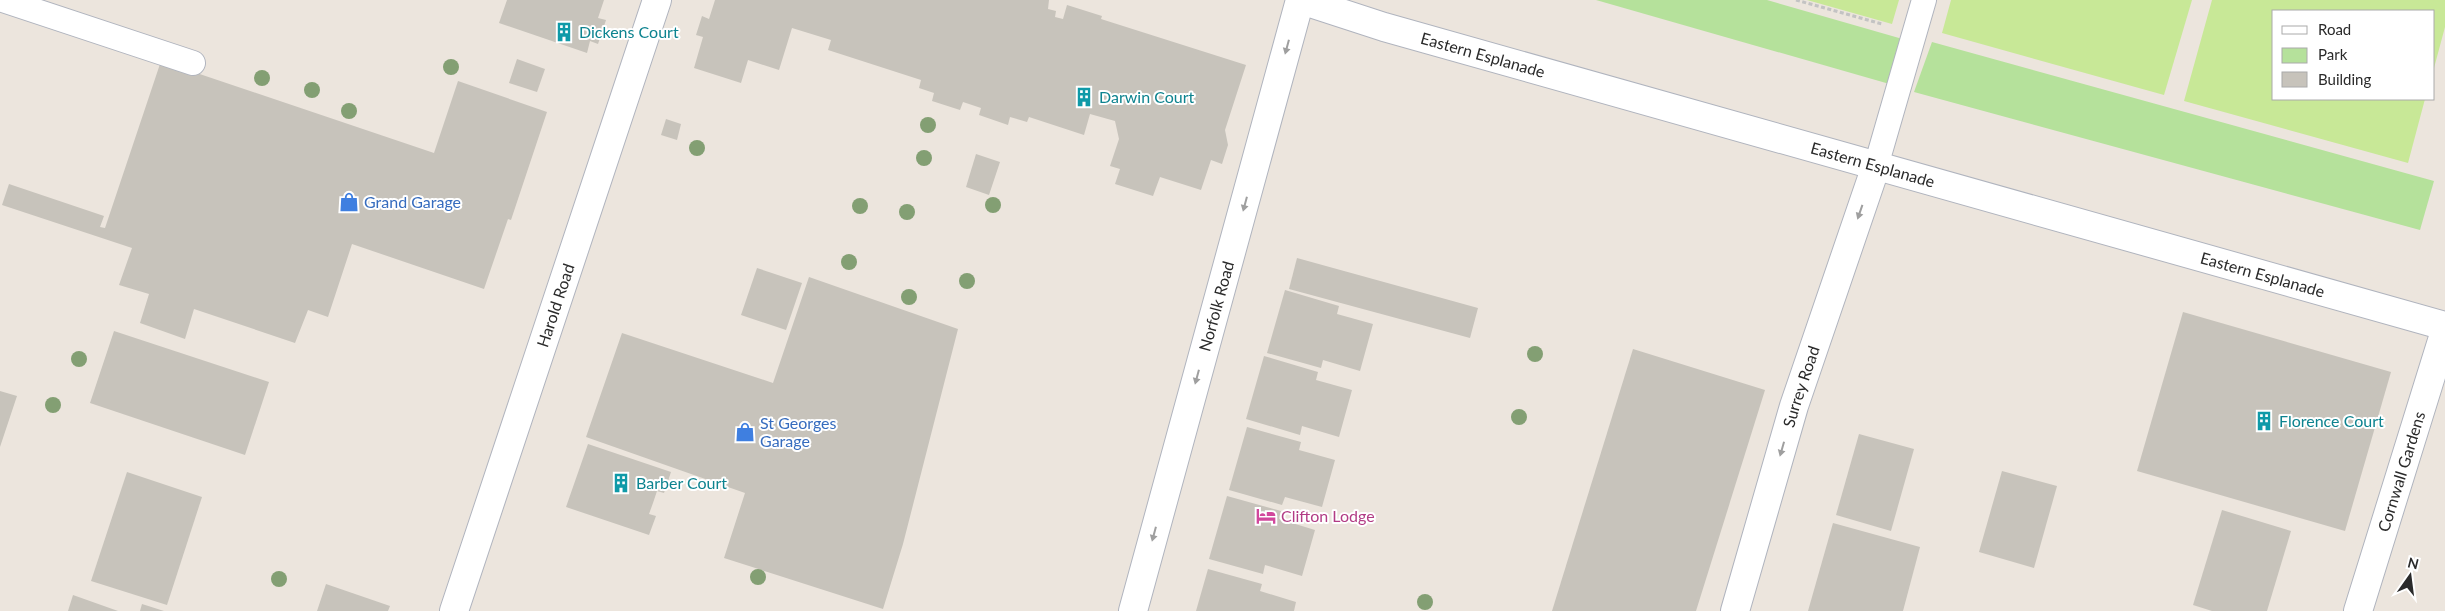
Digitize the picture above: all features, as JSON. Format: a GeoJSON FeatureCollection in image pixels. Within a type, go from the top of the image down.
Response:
{"type":"FeatureCollection","features":[{"type":"Feature","properties":{"kind":"street","name":"Harold Road"},"geometry":{"type":"LineString","coordinates":[[454,611],[657,0]]}},
{"type":"Feature","properties":{"kind":"street","name":"Eastern Esplanade"},"geometry":{"type":"LineString","coordinates":[[1301,0],[1384,27],[2445,326]]}},
{"type":"Feature","properties":{"kind":"street","name":"Norfolk Road"},"geometry":{"type":"LineString","coordinates":[[1134,611],[1301,0]]}},
{"type":"Feature","properties":{"kind":"street","name":"Surrey Road"},"geometry":{"type":"LineString","coordinates":[[1735,611],[1794,406],[1876,166]]}},
{"type":"Feature","properties":{"kind":"street","name":"Cornwall Gardens"},"geometry":{"type":"LineString","coordinates":[[2358,611],[2445,331]]}},
{"type":"Feature","properties":{"kind":"lane"},"geometry":{"type":"LineString","coordinates":[[3,0],[193,63]]}},
{"type":"Feature","properties":{"kind":"lane"},"geometry":{"type":"LineString","coordinates":[[1876,166],[1924,0]]}},
{"type":"Feature","properties":{"kind":"path"},"geometry":{"type":"LineString","coordinates":[[1796,0],[1887,25]]}},
{"type":"Feature","properties":{"kind":"green space"},"geometry":{"type":"Polygon","coordinates":[[[1596,0],[1767,0],[1906,40],[1893,85],[1596,0]]]}},
{"type":"Feature","properties":{"kind":"green space"},"geometry":{"type":"Polygon","coordinates":[[[1807,0],[1899,0],[1892,24],[1807,0]]]}},
{"type":"Feature","properties":{"kind":"green space"},"geometry":{"type":"Polygon","coordinates":[[[1951,0],[2192,0],[2164,95],[1942,33],[1951,0]]]}},
{"type":"Feature","properties":{"kind":"green space"},"geometry":{"type":"Polygon","coordinates":[[[2212,0],[2445,0],[2445,27],[2435,64],[2435,10],[2272,10],[2272,100],[2425,100],[2408,163],[2184,101],[2212,0]]]}},
{"type":"Feature","properties":{"kind":"green space"},"geometry":{"type":"Polygon","coordinates":[[[1932,42],[2434,181],[2420,230],[1914,92],[1932,42]]]}},
{"type":"Feature","properties":{"kind":"building","name":"Dickens Court"},"geometry":{"type":"Polygon","coordinates":[[[507,0],[604,0],[598,18],[606,20],[598,44],[590,41],[587,53],[499,23],[507,0]]]}},
{"type":"Feature","properties":{"kind":"building","name":"Darwin Court"},"geometry":{"type":"Polygon","coordinates":[[[715,0],[1049,0],[1048,9],[1056,11],[1055,17],[1063,19],[1067,5],[1102,16],[1101,19],[1246,65],[1225,130],[1228,145],[1222,164],[1211,160],[1201,190],[1160,177],[1153,196],[1115,184],[1120,169],[1110,166],[1119,139],[1115,121],[1090,114],[1084,135],[1029,117],[1027,122],[1010,117],[1008,125],[979,115],[981,108],[963,102],[960,110],[932,101],[934,93],[919,88],[921,80],[828,50],[831,40],[792,28],[779,70],[748,60],[741,83],[694,68],[703,37],[696,35],[702,16],[709,19],[715,0]]]}},
{"type":"Feature","properties":{"kind":"building"},"geometry":{"type":"Polygon","coordinates":[[[517,59],[545,69],[537,92],[509,83],[517,59]]]}},
{"type":"Feature","properties":{"kind":"building"},"geometry":{"type":"Polygon","coordinates":[[[161,61],[434,153],[458,81],[547,112],[511,220],[508,219],[484,289],[352,244],[328,317],[308,310],[295,343],[194,309],[185,339],[140,323],[149,294],[119,285],[132,248],[2,205],[9,184],[104,216],[100,227],[105,228],[161,61]]]}},
{"type":"Feature","properties":{"kind":"building"},"geometry":{"type":"Polygon","coordinates":[[[666,119],[681,124],[677,140],[661,135],[666,119]]]}},
{"type":"Feature","properties":{"kind":"building"},"geometry":{"type":"Polygon","coordinates":[[[976,154],[1000,162],[989,195],[966,187],[976,154]]]}},
{"type":"Feature","properties":{"kind":"building"},"geometry":{"type":"Polygon","coordinates":[[[1297,258],[1478,308],[1470,338],[1289,289],[1297,258]]]}},
{"type":"Feature","properties":{"kind":"building"},"geometry":{"type":"Polygon","coordinates":[[[757,268],[802,283],[786,330],[741,315],[757,268]]]}},
{"type":"Feature","properties":{"kind":"building"},"geometry":{"type":"Polygon","coordinates":[[[809,277],[958,329],[903,544],[883,609],[724,558],[745,493],[586,437],[622,333],[773,383],[809,277]]]}},
{"type":"Feature","properties":{"kind":"building"},"geometry":{"type":"Polygon","coordinates":[[[1285,290],[1339,306],[1337,314],[1373,324],[1360,371],[1323,360],[1321,368],[1267,353],[1285,290]]]}},
{"type":"Feature","properties":{"kind":"building","name":"Florence Court"},"geometry":{"type":"Polygon","coordinates":[[[2183,312],[2391,372],[2345,531],[2137,471],[2183,312]]]}},
{"type":"Feature","properties":{"kind":"building"},"geometry":{"type":"Polygon","coordinates":[[[114,331],[269,382],[245,455],[90,403],[114,331]]]}},
{"type":"Feature","properties":{"kind":"building"},"geometry":{"type":"Polygon","coordinates":[[[1633,349],[1765,390],[1696,611],[1552,611],[1633,349]]]}},
{"type":"Feature","properties":{"kind":"building"},"geometry":{"type":"Polygon","coordinates":[[[1264,356],[1318,372],[1316,380],[1352,390],[1339,437],[1302,426],[1300,435],[1246,419],[1264,356]]]}},
{"type":"Feature","properties":{"kind":"building"},"geometry":{"type":"Polygon","coordinates":[[[0,391],[17,396],[0,447],[0,391]]]}},
{"type":"Feature","properties":{"kind":"building"},"geometry":{"type":"Polygon","coordinates":[[[1247,427],[1301,442],[1299,450],[1335,460],[1322,507],[1285,497],[1282,505],[1229,490],[1247,427]]]}},
{"type":"Feature","properties":{"kind":"building"},"geometry":{"type":"Polygon","coordinates":[[[1859,434],[1914,449],[1891,531],[1836,515],[1859,434]]]}},
{"type":"Feature","properties":{"kind":"building","name":"Barber Court"},"geometry":{"type":"Polygon","coordinates":[[[588,444],[671,472],[664,493],[657,491],[649,514],[656,516],[649,535],[566,507],[588,444]]]}},
{"type":"Feature","properties":{"kind":"building"},"geometry":{"type":"Polygon","coordinates":[[[2002,471],[2057,486],[2034,568],[1979,552],[2002,471]]]}},
{"type":"Feature","properties":{"kind":"building"},"geometry":{"type":"Polygon","coordinates":[[[127,472],[202,497],[167,605],[91,581],[127,472]]]}},
{"type":"Feature","properties":{"kind":"building"},"geometry":{"type":"Polygon","coordinates":[[[1227,496],[1281,511],[1279,519],[1315,530],[1302,576],[1265,565],[1263,574],[1209,559],[1227,496]]]}},
{"type":"Feature","properties":{"kind":"building"},"geometry":{"type":"Polygon","coordinates":[[[2222,510],[2291,531],[2267,611],[2212,611],[2193,605],[2222,510]]]}},
{"type":"Feature","properties":{"kind":"building"},"geometry":{"type":"Polygon","coordinates":[[[1833,523],[1920,547],[1903,611],[1808,611],[1833,523]]]}},
{"type":"Feature","properties":{"kind":"building"},"geometry":{"type":"Polygon","coordinates":[[[1208,569],[1262,584],[1260,591],[1296,602],[1294,611],[1196,611],[1208,569]]]}},
{"type":"Feature","properties":{"kind":"building"},"geometry":{"type":"Polygon","coordinates":[[[326,584],[390,606],[388,611],[317,611],[326,584]]]}},
{"type":"Feature","properties":{"kind":"building"},"geometry":{"type":"Polygon","coordinates":[[[73,595],[118,611],[68,611],[73,595]]]}},
{"type":"Feature","properties":{"kind":"building"},"geometry":{"type":"Polygon","coordinates":[[[142,604],[164,611],[140,611],[142,604]]]}},
{"type":"Feature","properties":{"kind":"place","name":"Dickens Court"},"geometry":{"type":"Point","coordinates":[564,32]}},
{"type":"Feature","properties":{"kind":"place","name":"Darwin Court"},"geometry":{"type":"Point","coordinates":[1084,97]}},
{"type":"Feature","properties":{"kind":"place","name":"Grand Garage"},"geometry":{"type":"Point","coordinates":[349,202]}},
{"type":"Feature","properties":{"kind":"place","name":"Florence Court"},"geometry":{"type":"Point","coordinates":[2264,421]}},
{"type":"Feature","properties":{"kind":"place","name":"St Georges Garage"},"geometry":{"type":"Point","coordinates":[745,432]}},
{"type":"Feature","properties":{"kind":"place","name":"Barber Court"},"geometry":{"type":"Point","coordinates":[621,483]}},
{"type":"Feature","properties":{"kind":"place","name":"Clifton Lodge"},"geometry":{"type":"Point","coordinates":[1266,516]}}]}
